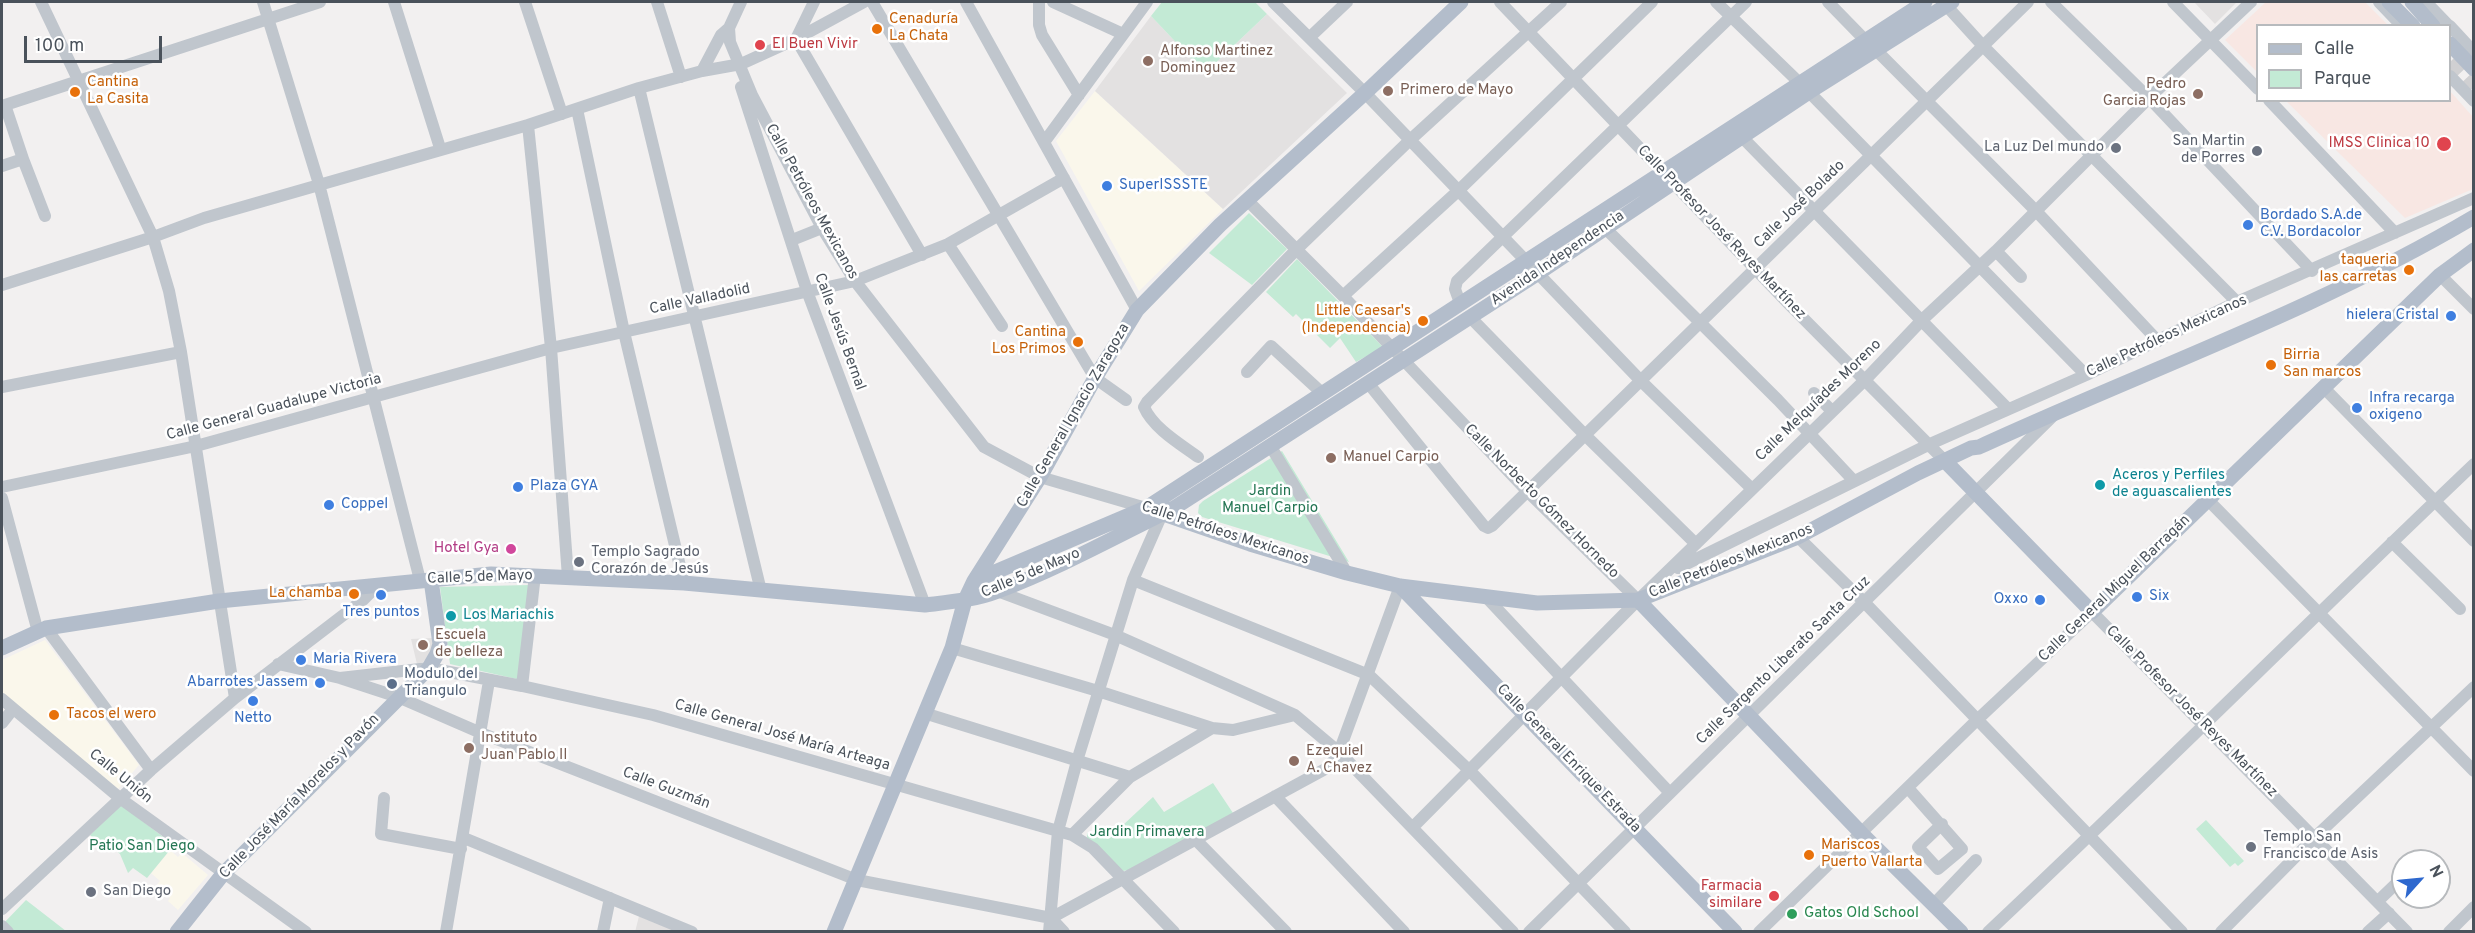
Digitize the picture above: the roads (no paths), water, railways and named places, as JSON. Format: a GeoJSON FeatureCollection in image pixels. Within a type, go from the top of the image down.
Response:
{"type":"FeatureCollection","features":[{"type":"Feature","properties":{"kind":"main road","name":"Calle General Ignacio Zaragoza"},"geometry":{"type":"LineString","coordinates":[[834,932],[952,648],[965,600],[974,581],[1040,477],[1095,378],[1137,310],[1220,225],[1461,2]]}},
{"type":"Feature","properties":{"kind":"main road","name":"Avenida Independencia"},"geometry":{"type":"LineString","coordinates":[[1146,508],[1526,261],[1741,136],[1864,39],[1925,2]]}},
{"type":"Feature","properties":{"kind":"main road"},"geometry":{"type":"LineString","coordinates":[[2389,2],[2411,24]]}},
{"type":"Feature","properties":{"kind":"main road"},"geometry":{"type":"LineString","coordinates":[[2412,2],[2431,24]]}},
{"type":"Feature","properties":{"kind":"main road","name":"Avenida Independencia"},"geometry":{"type":"LineString","coordinates":[[1162,514],[1271,447],[1403,359],[1537,274],[1605,228],[1667,178],[1804,87],[1876,50],[1947,3]]}},
{"type":"Feature","properties":{"kind":"main road"},"geometry":{"type":"LineString","coordinates":[[2451,45],[2474,69]]}},
{"type":"Feature","properties":{"kind":"main road","name":"Calle Petróleos Mexicanos"},"geometry":{"type":"LineString","coordinates":[[1146,508],[1250,544],[1400,586],[1537,603],[1638,600],[1798,537],[1904,482],[1921,480],[1947,464],[1975,455],[1979,447],[2320,298],[2410,254],[2474,217]]}},
{"type":"Feature","properties":{"kind":"main road","name":"Calle General Miguel Barragán"},"geometry":{"type":"LineString","coordinates":[[2092,612],[2440,275],[2474,250]]}},
{"type":"Feature","properties":{"kind":"main road","name":"Calle Profesor José Reyes Martínez"},"geometry":{"type":"LineString","coordinates":[[1947,464],[2092,612]]}},
{"type":"Feature","properties":{"kind":"main road","name":"Calle 5 de Mayo"},"geometry":{"type":"LineString","coordinates":[[974,581],[1146,508]]}},
{"type":"Feature","properties":{"kind":"main road","name":"Calle 5 de Mayo"},"geometry":{"type":"LineString","coordinates":[[2,648],[42,630],[219,601],[491,574],[684,583],[925,605],[965,600],[997,591],[1162,514]]}},
{"type":"Feature","properties":{"kind":"main road"},"geometry":{"type":"LineString","coordinates":[[426,580],[440,644],[438,654],[429,668]]}},
{"type":"Feature","properties":{"kind":"main road","name":"Calle General Enrique Estrada"},"geometry":{"type":"LineString","coordinates":[[1400,586],[1735,932]]}},
{"type":"Feature","properties":{"kind":"main road","name":"Calle Norberto Gómez Hornedo"},"geometry":{"type":"LineString","coordinates":[[1638,600],[1862,834],[1961,932]]}},
{"type":"Feature","properties":{"kind":"main road","name":"Calle José María Morelos y Pavón"},"geometry":{"type":"LineString","coordinates":[[177,932],[224,874],[429,668]]}},
{"type":"Feature","properties":{"kind":"street"},"geometry":{"type":"LineString","coordinates":[[41,2],[153,237],[169,291],[181,352],[235,698]]}},
{"type":"Feature","properties":{"kind":"street"},"geometry":{"type":"LineString","coordinates":[[263,2],[319,184],[372,398],[426,580]]}},
{"type":"Feature","properties":{"kind":"street"},"geometry":{"type":"LineString","coordinates":[[45,216],[3,106],[320,2]]}},
{"type":"Feature","properties":{"kind":"street"},"geometry":{"type":"LineString","coordinates":[[394,2],[440,148]]}},
{"type":"Feature","properties":{"kind":"street"},"geometry":{"type":"LineString","coordinates":[[525,2],[562,114]]}},
{"type":"Feature","properties":{"kind":"street"},"geometry":{"type":"LineString","coordinates":[[657,2],[681,77]]}},
{"type":"Feature","properties":{"kind":"street"},"geometry":{"type":"LineString","coordinates":[[733,2],[725,32],[737,65]]}},
{"type":"Feature","properties":{"kind":"street"},"geometry":{"type":"LineString","coordinates":[[702,71],[741,2]]}},
{"type":"Feature","properties":{"kind":"street"},"geometry":{"type":"LineString","coordinates":[[796,39],[814,2]]}},
{"type":"Feature","properties":{"kind":"street"},"geometry":{"type":"LineString","coordinates":[[2,285],[153,237],[204,218],[562,114],[639,88],[702,71],[737,65],[796,39],[864,2]]}},
{"type":"Feature","properties":{"kind":"street"},"geometry":{"type":"LineString","coordinates":[[872,2],[1095,378],[1126,399]]}},
{"type":"Feature","properties":{"kind":"street"},"geometry":{"type":"LineString","coordinates":[[966,2],[1137,310]]}},
{"type":"Feature","properties":{"kind":"street"},"geometry":{"type":"LineString","coordinates":[[1039,2],[1039,25],[1042,35],[1078,95]]}},
{"type":"Feature","properties":{"kind":"street"},"geometry":{"type":"LineString","coordinates":[[1053,2],[1123,34]]}},
{"type":"Feature","properties":{"kind":"street"},"geometry":{"type":"LineString","coordinates":[[1045,141],[1147,2]]}},
{"type":"Feature","properties":{"kind":"street"},"geometry":{"type":"LineString","coordinates":[[1273,2],[1365,93],[1641,381],[1751,488]]}},
{"type":"Feature","properties":{"kind":"street"},"geometry":{"type":"LineString","coordinates":[[1310,37],[1347,2]]}},
{"type":"Feature","properties":{"kind":"street","name":"Calle Profesor José Reyes Martínez"},"geometry":{"type":"LineString","coordinates":[[1500,2],[1754,269],[1930,444],[1947,464]]}},
{"type":"Feature","properties":{"kind":"street"},"geometry":{"type":"LineString","coordinates":[[1198,457],[1164,432],[1144,407],[1297,249],[1410,140],[1561,2]]}},
{"type":"Feature","properties":{"kind":"street"},"geometry":{"type":"LineString","coordinates":[[1343,296],[1458,192],[1652,2]]}},
{"type":"Feature","properties":{"kind":"street"},"geometry":{"type":"LineString","coordinates":[[1716,2],[1804,87],[2086,375]]}},
{"type":"Feature","properties":{"kind":"street"},"geometry":{"type":"LineString","coordinates":[[1460,303],[1455,289],[1457,281],[1746,2]]}},
{"type":"Feature","properties":{"kind":"street"},"geometry":{"type":"LineString","coordinates":[[1828,2],[1864,39]]}},
{"type":"Feature","properties":{"kind":"street","name":"Calle José Bolado"},"geometry":{"type":"LineString","coordinates":[[1368,383],[1488,528],[1815,212],[2028,2]]}},
{"type":"Feature","properties":{"kind":"street"},"geometry":{"type":"LineString","coordinates":[[2051,2],[2149,98],[2312,271]]}},
{"type":"Feature","properties":{"kind":"street"},"geometry":{"type":"LineString","coordinates":[[2173,2],[2256,87]]}},
{"type":"Feature","properties":{"kind":"street","name":"Calle Melquíades Moreno"},"geometry":{"type":"LineString","coordinates":[[1413,827],[1751,488],[1865,380],[1922,320],[1996,251],[2149,98],[2251,2]]}},
{"type":"Feature","properties":{"kind":"street"},"geometry":{"type":"LineString","coordinates":[[2379,2],[2400,24]]}},
{"type":"Feature","properties":{"kind":"street"},"geometry":{"type":"LineString","coordinates":[[2426,2],[2447,24]]}},
{"type":"Feature","properties":{"kind":"street"},"geometry":{"type":"LineString","coordinates":[[1947,3],[1983,46],[2238,302]]}},
{"type":"Feature","properties":{"kind":"street"},"geometry":{"type":"LineString","coordinates":[[2451,28],[2474,52]]}},
{"type":"Feature","properties":{"kind":"street"},"geometry":{"type":"LineString","coordinates":[[796,39],[922,255]]}},
{"type":"Feature","properties":{"kind":"street"},"geometry":{"type":"LineString","coordinates":[[1876,50],[2036,211],[2158,340]]}},
{"type":"Feature","properties":{"kind":"street","name":"Calle Petróleos Mexicanos"},"geometry":{"type":"LineString","coordinates":[[737,65],[822,228],[855,281],[984,447],[1040,477],[1146,508]]}},
{"type":"Feature","properties":{"kind":"street","name":"Calle Jesús Bernal"},"geometry":{"type":"LineString","coordinates":[[737,65],[807,291],[925,605]]}},
{"type":"Feature","properties":{"kind":"street"},"geometry":{"type":"LineString","coordinates":[[2451,77],[2474,100]]}},
{"type":"Feature","properties":{"kind":"street"},"geometry":{"type":"LineString","coordinates":[[639,88],[761,591]]}},
{"type":"Feature","properties":{"kind":"street"},"geometry":{"type":"LineString","coordinates":[[2271,102],[2395,233]]}},
{"type":"Feature","properties":{"kind":"street"},"geometry":{"type":"LineString","coordinates":[[577,109],[624,332],[684,583]]}},
{"type":"Feature","properties":{"kind":"street"},"geometry":{"type":"LineString","coordinates":[[528,124],[551,348],[568,577]]}},
{"type":"Feature","properties":{"kind":"street"},"geometry":{"type":"LineString","coordinates":[[1741,136],[2008,409]]}},
{"type":"Feature","properties":{"kind":"street"},"geometry":{"type":"LineString","coordinates":[[2,166],[23,159]]}},
{"type":"Feature","properties":{"kind":"street","name":"Calle Valladolid"},"geometry":{"type":"LineString","coordinates":[[551,348],[855,281],[948,244],[997,214],[1064,178]]}},
{"type":"Feature","properties":{"kind":"street","name":"Calle Petróleos Mexicanos"},"geometry":{"type":"LineString","coordinates":[[1668,573],[1930,444],[2086,375],[2238,302],[2474,198]]}},
{"type":"Feature","properties":{"kind":"street","name":"Calle Norberto Gómez Hornedo"},"geometry":{"type":"LineString","coordinates":[[1248,200],[1343,296],[1527,491],[1638,600]]}},
{"type":"Feature","properties":{"kind":"street"},"geometry":{"type":"LineString","coordinates":[[792,240],[822,228]]}},
{"type":"Feature","properties":{"kind":"street"},"geometry":{"type":"LineString","coordinates":[[1605,228],[1854,481]]}},
{"type":"Feature","properties":{"kind":"street"},"geometry":{"type":"LineString","coordinates":[[948,244],[1002,326]]}},
{"type":"Feature","properties":{"kind":"street"},"geometry":{"type":"LineString","coordinates":[[1996,251],[2021,277]]}},
{"type":"Feature","properties":{"kind":"street"},"geometry":{"type":"LineString","coordinates":[[2440,275],[2474,309]]}},
{"type":"Feature","properties":{"kind":"street"},"geometry":{"type":"LineString","coordinates":[[1470,317],[1696,544]]}},
{"type":"Feature","properties":{"kind":"street"},"geometry":{"type":"LineString","coordinates":[[1247,372],[1271,346],[1322,393]]}},
{"type":"Feature","properties":{"kind":"street","name":"Calle General Guadalupe Victoria"},"geometry":{"type":"LineString","coordinates":[[2,486],[196,446],[551,348]]}},
{"type":"Feature","properties":{"kind":"street"},"geometry":{"type":"LineString","coordinates":[[2,387],[181,352]]}},
{"type":"Feature","properties":{"kind":"street"},"geometry":{"type":"LineString","coordinates":[[2323,387],[2474,541]]}},
{"type":"Feature","properties":{"kind":"street"},"geometry":{"type":"LineString","coordinates":[[1814,393],[1832,411]]}},
{"type":"Feature","properties":{"kind":"street","name":"Calle Sargento Liberato Santa Cruz"},"geometry":{"type":"LineString","coordinates":[[1528,932],[2060,410]]}},
{"type":"Feature","properties":{"kind":"street"},"geometry":{"type":"LineString","coordinates":[[1271,447],[1347,573]]}},
{"type":"Feature","properties":{"kind":"street"},"geometry":{"type":"LineString","coordinates":[[1988,932],[2474,464]]}},
{"type":"Feature","properties":{"kind":"street"},"geometry":{"type":"LineString","coordinates":[[2,498],[42,630],[151,770]]}},
{"type":"Feature","properties":{"kind":"street"},"geometry":{"type":"LineString","coordinates":[[2209,501],[2430,729],[2472,768]]}},
{"type":"Feature","properties":{"kind":"street"},"geometry":{"type":"LineString","coordinates":[[1049,932],[1058,831],[1077,761],[1133,580],[1162,514]]}},
{"type":"Feature","properties":{"kind":"street"},"geometry":{"type":"LineString","coordinates":[[1798,537],[1865,603],[2182,932]]}},
{"type":"Feature","properties":{"kind":"street"},"geometry":{"type":"LineString","coordinates":[[2392,542],[2460,609]]}},
{"type":"Feature","properties":{"kind":"street"},"geometry":{"type":"LineString","coordinates":[[522,686],[535,575]]}},
{"type":"Feature","properties":{"kind":"street"},"geometry":{"type":"LineString","coordinates":[[1133,580],[1369,675],[1470,771],[1625,932]]}},
{"type":"Feature","properties":{"kind":"street"},"geometry":{"type":"LineString","coordinates":[[2,909],[151,770],[235,698],[363,600],[379,584]]}},
{"type":"Feature","properties":{"kind":"street"},"geometry":{"type":"LineString","coordinates":[[1051,918],[1329,767],[1339,752],[1400,586]]}},
{"type":"Feature","properties":{"kind":"street"},"geometry":{"type":"LineString","coordinates":[[997,591],[1115,635],[1295,715],[1339,752],[1513,932]]}},
{"type":"Feature","properties":{"kind":"street"},"geometry":{"type":"LineString","coordinates":[[1486,597],[1670,793]]}},
{"type":"Feature","properties":{"kind":"street","name":"Calle Profesor José Reyes Martínez"},"geometry":{"type":"LineString","coordinates":[[2092,612],[2407,932]]}},
{"type":"Feature","properties":{"kind":"street","name":"Calle General Miguel Barragán"},"geometry":{"type":"LineString","coordinates":[[1760,932],[1977,720],[2092,612]]}},
{"type":"Feature","properties":{"kind":"street"},"geometry":{"type":"LineString","coordinates":[[952,648],[1098,691],[1212,728],[1233,730],[1295,715]]}},
{"type":"Feature","properties":{"kind":"street","name":"Calle Guzmán"},"geometry":{"type":"LineString","coordinates":[[278,664],[340,678],[398,697],[481,733],[857,880],[1051,918]]}},
{"type":"Feature","properties":{"kind":"street","name":"Calle General José María Arteaga"},"geometry":{"type":"LineString","coordinates":[[340,678],[429,668],[522,686],[653,715],[1072,835],[1093,848],[1174,932]]}},
{"type":"Feature","properties":{"kind":"street"},"geometry":{"type":"LineString","coordinates":[[447,932],[489,681]]}},
{"type":"Feature","properties":{"kind":"street"},"geometry":{"type":"LineString","coordinates":[[2221,932],[2315,837],[2474,687]]}},
{"type":"Feature","properties":{"kind":"street","name":"Calle Unión"},"geometry":{"type":"LineString","coordinates":[[2,699],[121,799],[306,932]]}},
{"type":"Feature","properties":{"kind":"street"},"geometry":{"type":"LineString","coordinates":[[2,723],[13,709]]}},
{"type":"Feature","properties":{"kind":"street"},"geometry":{"type":"LineString","coordinates":[[924,713],[1130,777]]}},
{"type":"Feature","properties":{"kind":"street"},"geometry":{"type":"LineString","coordinates":[[1072,835],[1130,777],[1212,728]]}},
{"type":"Feature","properties":{"kind":"street"},"geometry":{"type":"LineString","coordinates":[[1908,788],[1942,824]]}},
{"type":"Feature","properties":{"kind":"street"},"geometry":{"type":"LineString","coordinates":[[1275,796],[1404,932]]}},
{"type":"Feature","properties":{"kind":"street"},"geometry":{"type":"LineString","coordinates":[[384,798],[381,834],[463,843],[610,898],[692,932]]}},
{"type":"Feature","properties":{"kind":"street"},"geometry":{"type":"LineString","coordinates":[[1195,839],[1286,932]]}},
{"type":"Feature","properties":{"kind":"street"},"geometry":{"type":"LineString","coordinates":[[1934,904],[1976,860]]}},
{"type":"Feature","properties":{"kind":"street"},"geometry":{"type":"LineString","coordinates":[[2378,901],[2391,889]]}},
{"type":"Feature","properties":{"kind":"street"},"geometry":{"type":"LineString","coordinates":[[603,932],[610,898]]}},
{"type":"Feature","properties":{"kind":"street"},"geometry":{"type":"LineString","coordinates":[[2449,932],[2474,907]]}},
{"type":"Feature","properties":{"kind":"street"},"geometry":{"type":"LineString","coordinates":[[2368,932],[2389,913]]}},
{"type":"Feature","properties":{"kind":"street"},"geometry":{"type":"LineString","coordinates":[[1051,918],[1064,932]]}},
{"type":"Feature","properties":{"kind":"street"},"geometry":{"type":"LineString","coordinates":[[2,926],[8,932]]}},
{"type":"Feature","properties":{"kind":"tunnel"},"geometry":{"type":"LineString","coordinates":[[2451,63],[2474,87]]}},
{"type":"Feature","properties":{"kind":"place","name":"Cenaduría La Chata"},"geometry":{"type":"Point","coordinates":[877,29]}},
{"type":"Feature","properties":{"kind":"place","name":"El Buen Vivir"},"geometry":{"type":"Point","coordinates":[760,45]}},
{"type":"Feature","properties":{"kind":"place","name":"Alfonso Martinez Dominguez"},"geometry":{"type":"Point","coordinates":[1148,61]}},
{"type":"Feature","properties":{"kind":"place","name":"Primero de Mayo"},"geometry":{"type":"Point","coordinates":[1388,91]}},
{"type":"Feature","properties":{"kind":"place","name":"Cantina La Casita"},"geometry":{"type":"Point","coordinates":[75,92]}},
{"type":"Feature","properties":{"kind":"place","name":"Pedro Garcia Rojas"},"geometry":{"type":"Point","coordinates":[2198,94]}},
{"type":"Feature","properties":{"kind":"place","name":"IMSS Clinica 10"},"geometry":{"type":"Point","coordinates":[2444,144]}},
{"type":"Feature","properties":{"kind":"place","name":"La Luz Del mundo"},"geometry":{"type":"Point","coordinates":[2116,148]}},
{"type":"Feature","properties":{"kind":"place","name":"San Martin de Porres"},"geometry":{"type":"Point","coordinates":[2257,151]}},
{"type":"Feature","properties":{"kind":"place","name":"SuperISSSTE"},"geometry":{"type":"Point","coordinates":[1107,186]}},
{"type":"Feature","properties":{"kind":"place","name":"Bordado S.A.de C.V. Bordacolor"},"geometry":{"type":"Point","coordinates":[2248,225]}},
{"type":"Feature","properties":{"kind":"place","name":"taqueria las carretas"},"geometry":{"type":"Point","coordinates":[2409,270]}},
{"type":"Feature","properties":{"kind":"place","name":"hielera Cristal"},"geometry":{"type":"Point","coordinates":[2451,316]}},
{"type":"Feature","properties":{"kind":"place","name":"Little Caesar's (Independencia)"},"geometry":{"type":"Point","coordinates":[1423,321]}},
{"type":"Feature","properties":{"kind":"place","name":"Cantina Los Primos"},"geometry":{"type":"Point","coordinates":[1078,342]}},
{"type":"Feature","properties":{"kind":"place","name":"Birria San marcos"},"geometry":{"type":"Point","coordinates":[2271,365]}},
{"type":"Feature","properties":{"kind":"place","name":"Infra recarga oxigeno"},"geometry":{"type":"Point","coordinates":[2357,408]}},
{"type":"Feature","properties":{"kind":"place","name":"Manuel Carpio"},"geometry":{"type":"Point","coordinates":[1331,458]}},
{"type":"Feature","properties":{"kind":"place","name":"Aceros y Perfiles de aguascalientes"},"geometry":{"type":"Point","coordinates":[2100,485]}},
{"type":"Feature","properties":{"kind":"place","name":"Plaza GYA"},"geometry":{"type":"Point","coordinates":[518,487]}},
{"type":"Feature","properties":{"kind":"place","name":"Coppel"},"geometry":{"type":"Point","coordinates":[329,505]}},
{"type":"Feature","properties":{"kind":"place","name":"Hotel Gya"},"geometry":{"type":"Point","coordinates":[511,549]}},
{"type":"Feature","properties":{"kind":"place","name":"Templo Sagrado Corazón de Jesús"},"geometry":{"type":"Point","coordinates":[579,562]}},
{"type":"Feature","properties":{"kind":"place","name":"La chamba"},"geometry":{"type":"Point","coordinates":[354,594]}},
{"type":"Feature","properties":{"kind":"place","name":"Tres puntos"},"geometry":{"type":"Point","coordinates":[381,595]}},
{"type":"Feature","properties":{"kind":"place","name":"Six"},"geometry":{"type":"Point","coordinates":[2137,597]}},
{"type":"Feature","properties":{"kind":"place","name":"Oxxo"},"geometry":{"type":"Point","coordinates":[2040,600]}},
{"type":"Feature","properties":{"kind":"place","name":"Los Mariachis"},"geometry":{"type":"Point","coordinates":[451,616]}},
{"type":"Feature","properties":{"kind":"place","name":"Escuela de belleza"},"geometry":{"type":"Point","coordinates":[423,645]}},
{"type":"Feature","properties":{"kind":"place","name":"Maria Rivera"},"geometry":{"type":"Point","coordinates":[301,660]}},
{"type":"Feature","properties":{"kind":"place","name":"Abarrotes Jassem"},"geometry":{"type":"Point","coordinates":[320,683]}},
{"type":"Feature","properties":{"kind":"place","name":"Modulo del Triangulo"},"geometry":{"type":"Point","coordinates":[392,684]}},
{"type":"Feature","properties":{"kind":"place","name":"Netto"},"geometry":{"type":"Point","coordinates":[253,701]}},
{"type":"Feature","properties":{"kind":"place","name":"Tacos el wero"},"geometry":{"type":"Point","coordinates":[54,715]}},
{"type":"Feature","properties":{"kind":"place","name":"Instituto Juan Pablo II"},"geometry":{"type":"Point","coordinates":[469,748]}},
{"type":"Feature","properties":{"kind":"place","name":"Ezequiel A. Chavez"},"geometry":{"type":"Point","coordinates":[1294,761]}},
{"type":"Feature","properties":{"kind":"place","name":"Templo San Francisco de Asis"},"geometry":{"type":"Point","coordinates":[2251,847]}},
{"type":"Feature","properties":{"kind":"place","name":"Mariscos Puerto Vallarta"},"geometry":{"type":"Point","coordinates":[1809,855]}},
{"type":"Feature","properties":{"kind":"place","name":"San Diego"},"geometry":{"type":"Point","coordinates":[91,892]}},
{"type":"Feature","properties":{"kind":"place","name":"Farmacia similare"},"geometry":{"type":"Point","coordinates":[1774,896]}},
{"type":"Feature","properties":{"kind":"place","name":"Gatos Old School"},"geometry":{"type":"Point","coordinates":[1792,914]}},
{"type":"Feature","properties":{"kind":"park label","name":"Jardin Manuel Carpio"},"geometry":{"type":"Point","coordinates":[1270,500]}},
{"type":"Feature","properties":{"kind":"park label","name":"Jardin Primavera"},"geometry":{"type":"Point","coordinates":[1147,833]}},
{"type":"Feature","properties":{"kind":"park label","name":"Patio San Diego"},"geometry":{"type":"Point","coordinates":[142,847]}}]}
